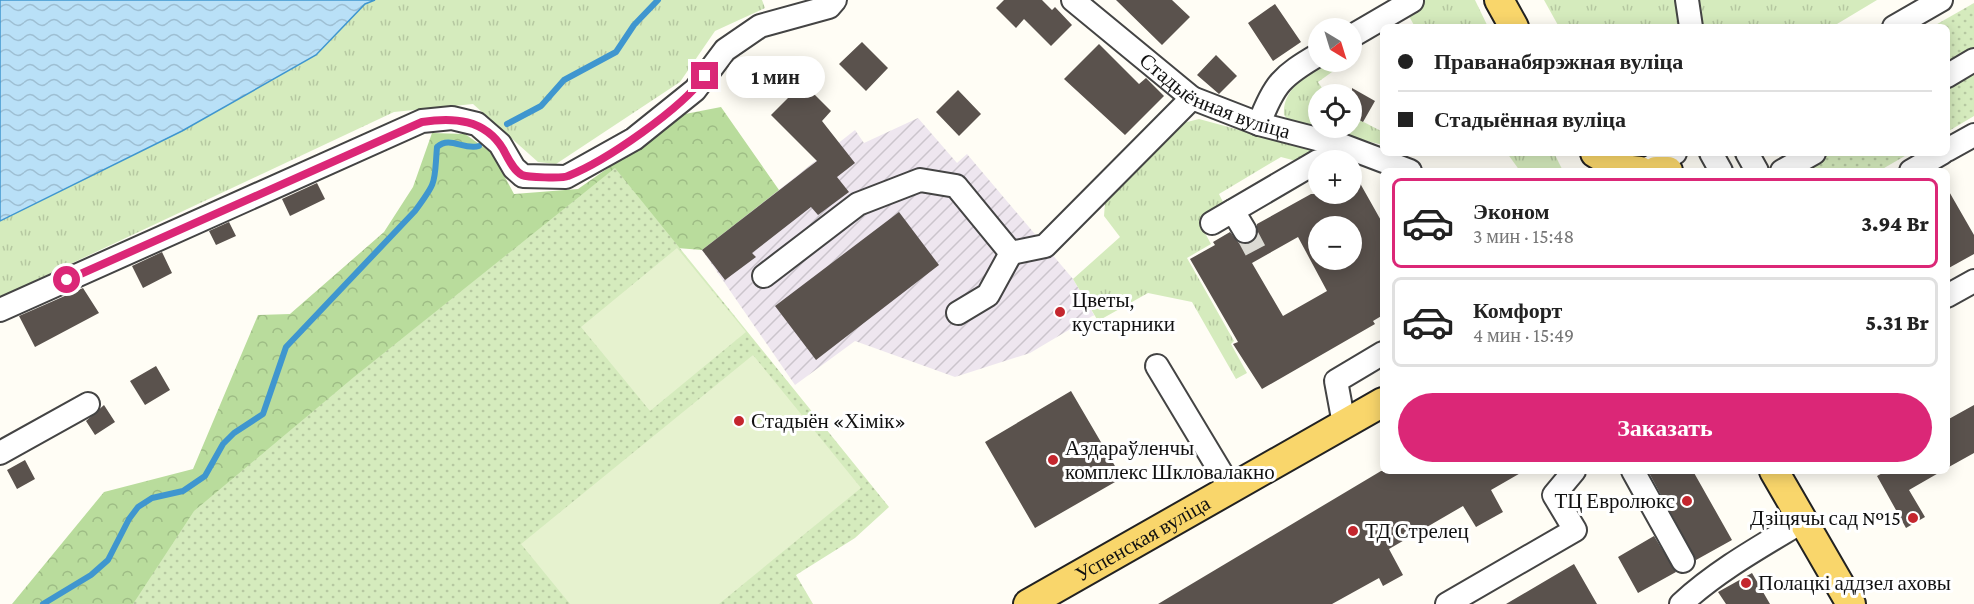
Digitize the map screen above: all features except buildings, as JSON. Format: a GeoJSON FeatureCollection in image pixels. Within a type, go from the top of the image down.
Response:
{"type":"FeatureCollection","features":[{"type":"Feature","properties":{"kind":"main road"},"geometry":{"type":"LineString","coordinates":[[1499,0],[1512,24]]}},
{"type":"Feature","properties":{"kind":"main road"},"geometry":{"type":"LineString","coordinates":[[1598,156],[1618,168]]}},
{"type":"Feature","properties":{"kind":"main road","name":"Успенская вуліца"},"geometry":{"type":"LineString","coordinates":[[1028,604],[1380,404]]}},
{"type":"Feature","properties":{"kind":"main road"},"geometry":{"type":"LineString","coordinates":[[1776,474],[1851,604]]}},
{"type":"Feature","properties":{"kind":"street"},"geometry":{"type":"LineString","coordinates":[[0,310],[422,122],[452,118],[477,124],[500,144],[514,168],[523,176],[566,177],[634,139],[695,90],[725,50],[760,26],[829,7],[835,0]]}},
{"type":"Feature","properties":{"kind":"street","name":"Стадыённая вуліца"},"geometry":{"type":"LineString","coordinates":[[1073,0],[1192,98],[1259,124],[1344,146],[1402,168]]}},
{"type":"Feature","properties":{"kind":"street"},"geometry":{"type":"LineString","coordinates":[[1688,0],[1691,24]]}},
{"type":"Feature","properties":{"kind":"street"},"geometry":{"type":"LineString","coordinates":[[1899,24],[1941,0]]}},
{"type":"Feature","properties":{"kind":"street"},"geometry":{"type":"LineString","coordinates":[[1362,30],[1412,1]]}},
{"type":"Feature","properties":{"kind":"street"},"geometry":{"type":"LineString","coordinates":[[1950,74],[1974,60]]}},
{"type":"Feature","properties":{"kind":"street"},"geometry":{"type":"LineString","coordinates":[[1259,124],[1270,94],[1289,71],[1308,61]]}},
{"type":"Feature","properties":{"kind":"street"},"geometry":{"type":"LineString","coordinates":[[958,313],[988,295],[1011,254],[1045,246],[1192,98]]}},
{"type":"Feature","properties":{"kind":"street"},"geometry":{"type":"LineString","coordinates":[[1950,148],[1974,135]]}},
{"type":"Feature","properties":{"kind":"street"},"geometry":{"type":"LineString","coordinates":[[1337,150],[1344,146]]}},
{"type":"Feature","properties":{"kind":"street"},"geometry":{"type":"LineString","coordinates":[[1648,168],[1670,156]]}},
{"type":"Feature","properties":{"kind":"street"},"geometry":{"type":"LineString","coordinates":[[1916,168],[1937,156]]}},
{"type":"Feature","properties":{"kind":"street"},"geometry":{"type":"LineString","coordinates":[[1212,222],[1308,167]]}},
{"type":"Feature","properties":{"kind":"street"},"geometry":{"type":"LineString","coordinates":[[764,276],[858,204],[920,180],[956,186],[1011,254]]}},
{"type":"Feature","properties":{"kind":"street"},"geometry":{"type":"LineString","coordinates":[[1233,211],[1245,231]]}},
{"type":"Feature","properties":{"kind":"street"},"geometry":{"type":"LineString","coordinates":[[1950,294],[1974,281]]}},
{"type":"Feature","properties":{"kind":"street"},"geometry":{"type":"LineString","coordinates":[[1344,424],[1336,381],[1380,355]]}},
{"type":"Feature","properties":{"kind":"street"},"geometry":{"type":"LineString","coordinates":[[1157,366],[1231,489]]}},
{"type":"Feature","properties":{"kind":"street"},"geometry":{"type":"LineString","coordinates":[[0,453],[88,404]]}},
{"type":"Feature","properties":{"kind":"street"},"geometry":{"type":"LineString","coordinates":[[1447,604],[1575,530],[1554,495],[1572,474]]}},
{"type":"Feature","properties":{"kind":"street"},"geometry":{"type":"LineString","coordinates":[[1635,474],[1683,561]]}},
{"type":"Feature","properties":{"kind":"street"},"geometry":{"type":"LineString","coordinates":[[1681,604],[1704,583],[1741,557],[1803,521]]}},
{"type":"Feature","properties":{"kind":"shaded area"},"geometry":{"type":"Polygon","coordinates":[[[918,118],[957,163],[967,154],[1073,279],[1094,315],[1030,353],[955,377],[855,341],[795,385],[702,250],[855,130],[864,143],[918,118]]]}},
{"type":"Feature","properties":{"kind":"green space"},"geometry":{"type":"Polygon","coordinates":[[[375,0],[762,0],[765,8],[715,31],[680,82],[556,164],[538,162],[473,104],[394,112],[0,297],[0,221],[182,131],[316,55],[365,4],[375,0]]]}},
{"type":"Feature","properties":{"kind":"green space"},"geometry":{"type":"Polygon","coordinates":[[[1400,0],[1475,0],[1487,24],[1413,24],[1400,0]]]}},
{"type":"Feature","properties":{"kind":"green space"},"geometry":{"type":"Polygon","coordinates":[[[1544,0],[1680,0],[1684,24],[1557,24],[1544,0]]]}},
{"type":"Feature","properties":{"kind":"green space"},"geometry":{"type":"Polygon","coordinates":[[[1693,0],[1877,0],[1837,24],[1696,24],[1693,0]]]}},
{"type":"Feature","properties":{"kind":"green space"},"geometry":{"type":"Polygon","coordinates":[[[1974,3],[1974,116],[1950,130],[1950,24],[1937,24],[1974,3]]]}},
{"type":"Feature","properties":{"kind":"green space"},"geometry":{"type":"Polygon","coordinates":[[[1313,72],[1332,72],[1318,82],[1319,84],[1308,84],[1308,126],[1290,122],[1284,115],[1287,97],[1298,83],[1313,72]]]}},
{"type":"Feature","properties":{"kind":"green space"},"geometry":{"type":"Polygon","coordinates":[[[721,107],[779,190],[702,250],[677,248],[428,604],[12,604],[104,492],[193,469],[258,315],[290,314],[384,232],[413,187],[432,133],[465,134],[492,153],[514,194],[578,189],[685,114],[721,107]]]}},
{"type":"Feature","properties":{"kind":"green space"},"geometry":{"type":"Polygon","coordinates":[[[1199,119],[1314,150],[1308,150],[1308,157],[1300,162],[1281,157],[1219,194],[1225,206],[1199,222],[1211,244],[1187,258],[1234,341],[1231,344],[1247,373],[1236,379],[1192,302],[1148,293],[1098,321],[1073,279],[1120,237],[1104,216],[1105,203],[1183,123],[1199,119]]]}},
{"type":"Feature","properties":{"kind":"green space"},"geometry":{"type":"Polygon","coordinates":[[[1362,121],[1380,130],[1380,144],[1355,138],[1362,138],[1362,121]]]}},
{"type":"Feature","properties":{"kind":"green space"},"geometry":{"type":"Polygon","coordinates":[[[1509,156],[1556,156],[1562,168],[1518,168],[1509,156]]]}},
{"type":"Feature","properties":{"kind":"green space"},"geometry":{"type":"Polygon","coordinates":[[[1803,156],[1905,156],[1884,168],[1809,168],[1803,156]]]}},
{"type":"Feature","properties":{"kind":"green space"},"geometry":{"type":"Polygon","coordinates":[[[615,168],[889,507],[855,538],[796,575],[813,604],[133,604],[194,511],[354,377],[615,168]]]}},
{"type":"Feature","properties":{"kind":"green space"},"geometry":{"type":"Polygon","coordinates":[[[677,248],[746,332],[650,411],[581,327],[677,248]]]}},
{"type":"Feature","properties":{"kind":"green space","name":"Стадыён «Хімік»"},"geometry":{"type":"Polygon","coordinates":[[[753,355],[861,488],[719,604],[570,604],[521,544],[753,355]]]}},
{"type":"Feature","properties":{"kind":"water"},"geometry":{"type":"Polygon","coordinates":[[[0,0],[375,0],[365,4],[316,55],[182,131],[0,221],[0,0]]]}},
{"type":"Feature","properties":{"kind":"waterway"},"geometry":{"type":"LineString","coordinates":[[507,124],[541,106],[564,80],[616,52],[634,25],[658,0]]}},
{"type":"Feature","properties":{"kind":"waterway"},"geometry":{"type":"LineString","coordinates":[[43,604],[91,575],[108,560],[129,519],[138,507],[152,498],[183,491],[205,476],[223,444],[234,433],[263,414],[286,347],[415,211],[428,193],[434,181],[437,147],[447,142],[468,147],[479,146]]}},
{"type":"Feature","properties":{"kind":"tunnel"},"geometry":{"type":"LineString","coordinates":[[1245,231],[1260,259]]}},
{"type":"Feature","properties":{"kind":"place","name":"Цветы, кустарники"},"geometry":{"type":"Point","coordinates":[1060,312]}},
{"type":"Feature","properties":{"kind":"place","name":"Стадыён «Хімік»"},"geometry":{"type":"Point","coordinates":[739,421]}},
{"type":"Feature","properties":{"kind":"place","name":"Аздараўленчы комплекс Шкловалакно"},"geometry":{"type":"Point","coordinates":[1053,460]}},
{"type":"Feature","properties":{"kind":"place","name":"ТЦ Евролюкс"},"geometry":{"type":"Point","coordinates":[1687,501]}},
{"type":"Feature","properties":{"kind":"place","name":"Дзіцячы сад №15"},"geometry":{"type":"Point","coordinates":[1913,518]}},
{"type":"Feature","properties":{"kind":"place","name":"ТД Стрелец"},"geometry":{"type":"Point","coordinates":[1353,531]}},
{"type":"Feature","properties":{"kind":"place","name":"Полацкі аддзел аховы"},"geometry":{"type":"Point","coordinates":[1746,583]}},
{"type":"Feature","properties":{"kind":"route"},"geometry":{"type":"LineString","coordinates":[[67,280],[422,122],[452,118],[477,124],[500,144],[514,168],[523,176],[566,177],[634,139],[695,90],[705,76]]}}]}
